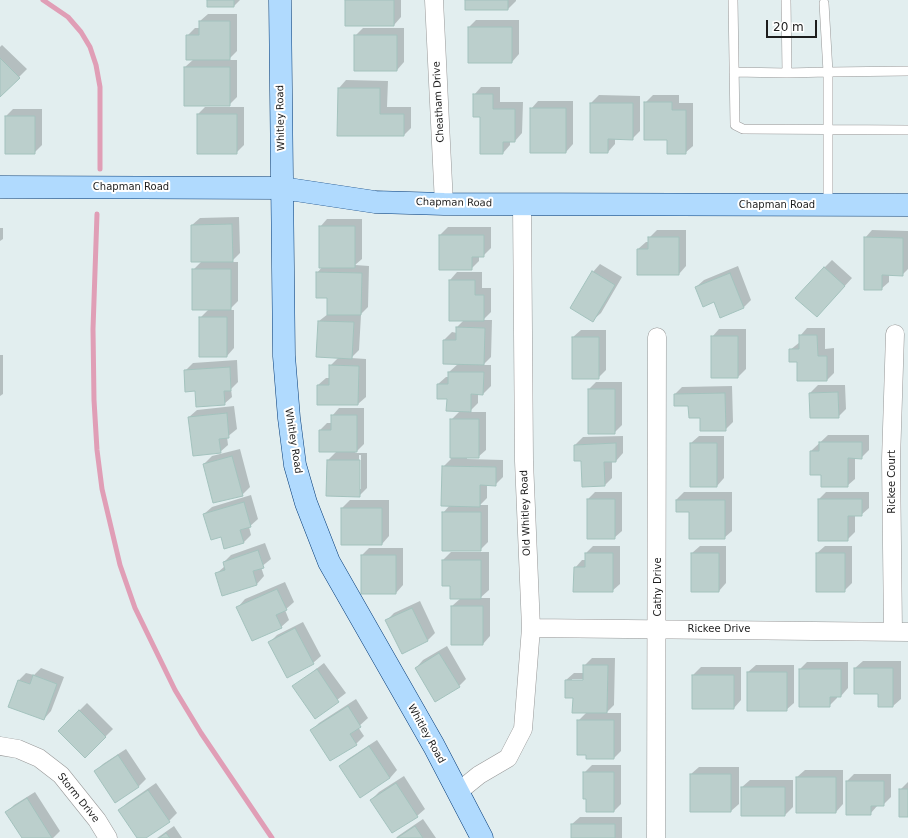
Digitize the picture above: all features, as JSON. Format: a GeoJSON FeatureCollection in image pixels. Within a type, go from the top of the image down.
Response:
{"type":"FeatureCollection","features":[{"type":"Feature","properties":{"kind":"street","name":"Whitley Road"},"geometry":{"type":"LineString","coordinates":[[280,0],[284,356],[289,418],[295,465],[306,503],[329,562],[434,746],[482,838]]}},
{"type":"Feature","properties":{"kind":"street","name":"Cheatham Drive"},"geometry":{"type":"LineString","coordinates":[[434,0],[444,204]]}},
{"type":"Feature","properties":{"kind":"street","name":"Chapman Road"},"geometry":{"type":"LineString","coordinates":[[0,187],[63,186],[282,188],[375,202],[444,204],[908,205]]}},
{"type":"Feature","properties":{"kind":"street","name":"Old Whitley Road"},"geometry":{"type":"LineString","coordinates":[[458,792],[479,775],[508,758],[523,729],[531,628],[524,461],[522,204]]}},
{"type":"Feature","properties":{"kind":"street","name":"Rickee Court"},"geometry":{"type":"LineString","coordinates":[[895,334],[892,460],[901,631]]}},
{"type":"Feature","properties":{"kind":"street","name":"Cathy Drive"},"geometry":{"type":"LineString","coordinates":[[656,838],[658,629],[657,336]]}},
{"type":"Feature","properties":{"kind":"street","name":"Rickee Drive"},"geometry":{"type":"LineString","coordinates":[[531,628],[901,631]]}},
{"type":"Feature","properties":{"kind":"street","name":"Storm Drive"},"geometry":{"type":"LineString","coordinates":[[0,746],[18,749],[32,755],[61,775],[97,820],[108,838]]}},
{"type":"Feature","properties":{"kind":"lane"},"geometry":{"type":"LineString","coordinates":[[734,0],[735,125],[742,129],[908,130]]}},
{"type":"Feature","properties":{"kind":"lane"},"geometry":{"type":"LineString","coordinates":[[786,0],[787,73]]}},
{"type":"Feature","properties":{"kind":"lane"},"geometry":{"type":"LineString","coordinates":[[824,4],[828,72],[828,205]]}},
{"type":"Feature","properties":{"kind":"lane"},"geometry":{"type":"LineString","coordinates":[[734,72],[787,73],[907,69]]}},
{"type":"Feature","properties":{"kind":"building"},"geometry":{"type":"Polygon","coordinates":[[[207,0],[234,0],[234,7],[207,7],[207,0]]]}},
{"type":"Feature","properties":{"kind":"building"},"geometry":{"type":"Polygon","coordinates":[[[345,0],[394,0],[394,26],[345,26],[345,0]]]}},
{"type":"Feature","properties":{"kind":"building"},"geometry":{"type":"Polygon","coordinates":[[[465,0],[508,0],[508,10],[465,10],[465,0]]]}},
{"type":"Feature","properties":{"kind":"building"},"geometry":{"type":"Polygon","coordinates":[[[199,21],[230,21],[230,60],[186,60],[186,35],[199,35],[199,21]]]}},
{"type":"Feature","properties":{"kind":"building"},"geometry":{"type":"Polygon","coordinates":[[[468,27],[512,27],[512,63],[468,63],[468,27]]]}},
{"type":"Feature","properties":{"kind":"building"},"geometry":{"type":"Polygon","coordinates":[[[354,35],[397,35],[397,71],[354,71],[354,35]]]}},
{"type":"Feature","properties":{"kind":"building"},"geometry":{"type":"Polygon","coordinates":[[[0,58],[20,78],[0,97],[0,58]]]}},
{"type":"Feature","properties":{"kind":"building"},"geometry":{"type":"Polygon","coordinates":[[[184,67],[230,67],[230,106],[184,106],[184,67]]]}},
{"type":"Feature","properties":{"kind":"building"},"geometry":{"type":"Polygon","coordinates":[[[338,88],[380,88],[380,114],[404,114],[404,136],[337,136],[338,88]]]}},
{"type":"Feature","properties":{"kind":"building"},"geometry":{"type":"Polygon","coordinates":[[[473,94],[493,94],[493,109],[515,109],[515,142],[503,142],[503,154],[480,154],[480,117],[473,117],[473,94]]]}},
{"type":"Feature","properties":{"kind":"building"},"geometry":{"type":"Polygon","coordinates":[[[644,102],[672,102],[672,110],[686,110],[686,154],[667,154],[667,140],[644,140],[644,102]]]}},
{"type":"Feature","properties":{"kind":"building"},"geometry":{"type":"Polygon","coordinates":[[[590,103],[633,103],[633,140],[608,139],[608,153],[590,153],[590,103]]]}},
{"type":"Feature","properties":{"kind":"building"},"geometry":{"type":"Polygon","coordinates":[[[530,108],[566,108],[566,153],[530,153],[530,108]]]}},
{"type":"Feature","properties":{"kind":"building"},"geometry":{"type":"Polygon","coordinates":[[[197,114],[237,114],[237,154],[197,154],[197,114]]]}},
{"type":"Feature","properties":{"kind":"building"},"geometry":{"type":"Polygon","coordinates":[[[5,116],[35,116],[35,154],[5,154],[5,116]]]}},
{"type":"Feature","properties":{"kind":"building"},"geometry":{"type":"Polygon","coordinates":[[[232,224],[233,262],[191,262],[191,225],[232,224]]]}},
{"type":"Feature","properties":{"kind":"building"},"geometry":{"type":"Polygon","coordinates":[[[319,226],[355,226],[355,268],[319,268],[319,226]]]}},
{"type":"Feature","properties":{"kind":"building"},"geometry":{"type":"Polygon","coordinates":[[[439,235],[484,235],[484,257],[472,257],[472,270],[439,270],[439,235]]]}},
{"type":"Feature","properties":{"kind":"building"},"geometry":{"type":"Polygon","coordinates":[[[648,237],[679,237],[679,275],[637,275],[637,249],[648,249],[648,237]]]}},
{"type":"Feature","properties":{"kind":"building"},"geometry":{"type":"Polygon","coordinates":[[[864,237],[903,238],[903,276],[882,275],[882,290],[864,290],[864,237]]]}},
{"type":"Feature","properties":{"kind":"building"},"geometry":{"type":"Polygon","coordinates":[[[824,267],[845,286],[817,317],[795,298],[824,267]]]}},
{"type":"Feature","properties":{"kind":"building"},"geometry":{"type":"Polygon","coordinates":[[[192,269],[231,269],[231,310],[192,310],[192,269]]]}},
{"type":"Feature","properties":{"kind":"building"},"geometry":{"type":"Polygon","coordinates":[[[592,271],[615,285],[593,322],[570,308],[592,271]]]}},
{"type":"Feature","properties":{"kind":"building"},"geometry":{"type":"Polygon","coordinates":[[[316,272],[362,273],[361,315],[327,315],[327,298],[316,298],[316,272]]]}},
{"type":"Feature","properties":{"kind":"building"},"geometry":{"type":"Polygon","coordinates":[[[730,273],[744,308],[720,318],[714,302],[703,307],[695,287],[730,273]]]}},
{"type":"Feature","properties":{"kind":"building"},"geometry":{"type":"Polygon","coordinates":[[[449,280],[475,280],[475,295],[484,295],[484,321],[449,321],[449,280]]]}},
{"type":"Feature","properties":{"kind":"building"},"geometry":{"type":"Polygon","coordinates":[[[199,317],[227,317],[227,357],[199,357],[199,317]]]}},
{"type":"Feature","properties":{"kind":"building"},"geometry":{"type":"Polygon","coordinates":[[[318,321],[354,322],[352,359],[316,357],[318,321]]]}},
{"type":"Feature","properties":{"kind":"building"},"geometry":{"type":"Polygon","coordinates":[[[456,327],[485,328],[484,365],[443,364],[443,340],[456,340],[456,327]]]}},
{"type":"Feature","properties":{"kind":"building"},"geometry":{"type":"Polygon","coordinates":[[[799,335],[817,335],[818,356],[827,356],[827,381],[797,381],[797,362],[789,362],[789,349],[799,349],[799,335]]]}},
{"type":"Feature","properties":{"kind":"building"},"geometry":{"type":"Polygon","coordinates":[[[711,336],[738,336],[738,378],[711,378],[711,336]]]}},
{"type":"Feature","properties":{"kind":"building"},"geometry":{"type":"Polygon","coordinates":[[[572,337],[599,337],[599,379],[572,379],[572,337]]]}},
{"type":"Feature","properties":{"kind":"building"},"geometry":{"type":"Polygon","coordinates":[[[329,365],[359,366],[358,405],[317,405],[317,385],[329,385],[329,365]]]}},
{"type":"Feature","properties":{"kind":"building"},"geometry":{"type":"Polygon","coordinates":[[[230,367],[231,391],[224,391],[225,405],[196,407],[195,391],[185,392],[184,370],[230,367]]]}},
{"type":"Feature","properties":{"kind":"building"},"geometry":{"type":"Polygon","coordinates":[[[448,372],[484,372],[483,395],[471,394],[471,412],[446,411],[447,399],[437,399],[437,384],[448,384],[448,372]]]}},
{"type":"Feature","properties":{"kind":"building"},"geometry":{"type":"Polygon","coordinates":[[[588,389],[615,389],[615,434],[588,434],[588,389]]]}},
{"type":"Feature","properties":{"kind":"building"},"geometry":{"type":"Polygon","coordinates":[[[838,392],[839,418],[810,418],[809,393],[838,392]]]}},
{"type":"Feature","properties":{"kind":"building"},"geometry":{"type":"Polygon","coordinates":[[[725,393],[726,431],[700,431],[700,418],[689,418],[688,406],[674,406],[674,394],[725,393]]]}},
{"type":"Feature","properties":{"kind":"building"},"geometry":{"type":"Polygon","coordinates":[[[227,413],[229,438],[219,439],[221,453],[193,456],[188,417],[227,413]]]}},
{"type":"Feature","properties":{"kind":"building"},"geometry":{"type":"Polygon","coordinates":[[[331,415],[357,415],[357,452],[319,452],[319,430],[331,430],[331,415]]]}},
{"type":"Feature","properties":{"kind":"building"},"geometry":{"type":"Polygon","coordinates":[[[450,419],[479,419],[479,458],[450,458],[450,419]]]}},
{"type":"Feature","properties":{"kind":"building"},"geometry":{"type":"Polygon","coordinates":[[[819,442],[862,442],[862,459],[848,458],[848,487],[821,487],[821,475],[810,475],[810,451],[819,451],[819,442]]]}},
{"type":"Feature","properties":{"kind":"building"},"geometry":{"type":"Polygon","coordinates":[[[616,443],[616,462],[604,462],[605,486],[582,487],[581,461],[574,461],[574,445],[616,443]]]}},
{"type":"Feature","properties":{"kind":"building"},"geometry":{"type":"Polygon","coordinates":[[[690,443],[717,443],[717,487],[690,487],[690,443]]]}},
{"type":"Feature","properties":{"kind":"building"},"geometry":{"type":"Polygon","coordinates":[[[232,456],[243,496],[213,503],[203,464],[232,456]]]}},
{"type":"Feature","properties":{"kind":"building"},"geometry":{"type":"Polygon","coordinates":[[[327,460],[360,460],[360,497],[326,496],[327,460]]]}},
{"type":"Feature","properties":{"kind":"building"},"geometry":{"type":"Polygon","coordinates":[[[442,466],[496,467],[496,486],[480,485],[480,507],[441,506],[442,466]]]}},
{"type":"Feature","properties":{"kind":"building"},"geometry":{"type":"Polygon","coordinates":[[[587,499],[615,499],[615,539],[587,539],[587,499]]]}},
{"type":"Feature","properties":{"kind":"building"},"geometry":{"type":"Polygon","coordinates":[[[818,499],[862,499],[862,516],[848,516],[848,541],[818,541],[818,499]]]}},
{"type":"Feature","properties":{"kind":"building"},"geometry":{"type":"Polygon","coordinates":[[[676,500],[725,500],[725,539],[689,539],[689,512],[676,512],[676,500]]]}},
{"type":"Feature","properties":{"kind":"building"},"geometry":{"type":"Polygon","coordinates":[[[244,502],[251,527],[240,530],[244,543],[224,549],[221,537],[211,540],[203,514],[244,502]]]}},
{"type":"Feature","properties":{"kind":"building"},"geometry":{"type":"Polygon","coordinates":[[[341,508],[382,508],[382,545],[341,545],[341,508]]]}},
{"type":"Feature","properties":{"kind":"building"},"geometry":{"type":"Polygon","coordinates":[[[442,512],[481,512],[481,551],[442,551],[442,512]]]}},
{"type":"Feature","properties":{"kind":"building"},"geometry":{"type":"Polygon","coordinates":[[[258,550],[264,568],[253,571],[257,585],[222,596],[215,573],[225,570],[223,562],[258,550]]]}},
{"type":"Feature","properties":{"kind":"building"},"geometry":{"type":"Polygon","coordinates":[[[585,553],[613,553],[613,592],[573,592],[574,567],[585,567],[585,553]]]}},
{"type":"Feature","properties":{"kind":"building"},"geometry":{"type":"Polygon","coordinates":[[[691,553],[719,553],[719,592],[691,592],[691,553]]]}},
{"type":"Feature","properties":{"kind":"building"},"geometry":{"type":"Polygon","coordinates":[[[816,553],[845,553],[845,592],[816,592],[816,553]]]}},
{"type":"Feature","properties":{"kind":"building"},"geometry":{"type":"Polygon","coordinates":[[[361,555],[396,555],[396,594],[361,594],[361,555]]]}},
{"type":"Feature","properties":{"kind":"building"},"geometry":{"type":"Polygon","coordinates":[[[442,560],[481,560],[481,599],[450,599],[450,586],[442,586],[442,560]]]}},
{"type":"Feature","properties":{"kind":"building"},"geometry":{"type":"Polygon","coordinates":[[[277,589],[287,610],[276,615],[282,628],[252,641],[236,607],[277,589]]]}},
{"type":"Feature","properties":{"kind":"building"},"geometry":{"type":"Polygon","coordinates":[[[451,606],[483,606],[483,645],[451,645],[451,606]]]}},
{"type":"Feature","properties":{"kind":"building"},"geometry":{"type":"Polygon","coordinates":[[[412,608],[428,641],[402,654],[385,620],[412,608]]]}},
{"type":"Feature","properties":{"kind":"building"},"geometry":{"type":"Polygon","coordinates":[[[295,628],[314,664],[287,678],[268,642],[295,628]]]}},
{"type":"Feature","properties":{"kind":"building"},"geometry":{"type":"Polygon","coordinates":[[[439,653],[460,687],[435,702],[415,668],[439,653]]]}},
{"type":"Feature","properties":{"kind":"building"},"geometry":{"type":"Polygon","coordinates":[[[583,665],[608,665],[607,713],[572,713],[573,698],[565,698],[565,680],[583,680],[583,665]]]}},
{"type":"Feature","properties":{"kind":"building"},"geometry":{"type":"Polygon","coordinates":[[[854,668],[893,668],[893,707],[878,707],[878,694],[854,694],[854,668]]]}},
{"type":"Feature","properties":{"kind":"building"},"geometry":{"type":"Polygon","coordinates":[[[317,669],[339,702],[315,719],[292,686],[317,669]]]}},
{"type":"Feature","properties":{"kind":"building"},"geometry":{"type":"Polygon","coordinates":[[[799,669],[841,669],[841,697],[830,697],[830,707],[799,707],[799,669]]]}},
{"type":"Feature","properties":{"kind":"building"},"geometry":{"type":"Polygon","coordinates":[[[747,672],[787,672],[787,711],[747,711],[747,672]]]}},
{"type":"Feature","properties":{"kind":"building"},"geometry":{"type":"Polygon","coordinates":[[[33,675],[57,684],[44,720],[8,707],[18,680],[30,684],[33,675]]]}},
{"type":"Feature","properties":{"kind":"building"},"geometry":{"type":"Polygon","coordinates":[[[692,675],[734,675],[734,709],[692,709],[692,675]]]}},
{"type":"Feature","properties":{"kind":"building"},"geometry":{"type":"Polygon","coordinates":[[[348,706],[361,727],[350,734],[357,745],[330,761],[310,730],[348,706]]]}},
{"type":"Feature","properties":{"kind":"building"},"geometry":{"type":"Polygon","coordinates":[[[79,710],[106,737],[85,758],[58,731],[79,710]]]}},
{"type":"Feature","properties":{"kind":"building"},"geometry":{"type":"Polygon","coordinates":[[[577,720],[614,720],[614,759],[586,759],[586,755],[577,755],[577,720]]]}},
{"type":"Feature","properties":{"kind":"building"},"geometry":{"type":"Polygon","coordinates":[[[369,746],[390,778],[360,798],[339,766],[369,746]]]}},
{"type":"Feature","properties":{"kind":"building"},"geometry":{"type":"Polygon","coordinates":[[[118,755],[139,787],[115,803],[94,771],[118,755]]]}},
{"type":"Feature","properties":{"kind":"building"},"geometry":{"type":"Polygon","coordinates":[[[583,772],[614,772],[614,812],[586,812],[586,799],[583,799],[583,772]]]}},
{"type":"Feature","properties":{"kind":"building"},"geometry":{"type":"Polygon","coordinates":[[[690,774],[731,774],[731,812],[690,812],[690,774]]]}},
{"type":"Feature","properties":{"kind":"building"},"geometry":{"type":"Polygon","coordinates":[[[796,777],[836,777],[836,813],[796,813],[796,777]]]}},
{"type":"Feature","properties":{"kind":"building"},"geometry":{"type":"Polygon","coordinates":[[[846,781],[884,781],[884,806],[871,806],[871,815],[846,815],[846,781]]]}},
{"type":"Feature","properties":{"kind":"building"},"geometry":{"type":"Polygon","coordinates":[[[396,783],[418,817],[392,833],[370,800],[396,783]]]}},
{"type":"Feature","properties":{"kind":"building"},"geometry":{"type":"Polygon","coordinates":[[[741,787],[785,787],[785,816],[741,816],[741,787]]]}},
{"type":"Feature","properties":{"kind":"building"},"geometry":{"type":"Polygon","coordinates":[[[899,789],[908,789],[908,817],[899,817],[899,789]]]}},
{"type":"Feature","properties":{"kind":"building"},"geometry":{"type":"Polygon","coordinates":[[[148,790],[170,822],[146,838],[137,838],[118,810],[148,790]]]}},
{"type":"Feature","properties":{"kind":"building"},"geometry":{"type":"Polygon","coordinates":[[[27,798],[52,838],[22,838],[5,812],[27,798]]]}},
{"type":"Feature","properties":{"kind":"building"},"geometry":{"type":"Polygon","coordinates":[[[571,824],[615,824],[615,838],[571,838],[571,824]]]}},
{"type":"Feature","properties":{"kind":"building"},"geometry":{"type":"Polygon","coordinates":[[[415,826],[423,838],[397,838],[415,826]]]}},
{"type":"Feature","properties":{"kind":"building"},"geometry":{"type":"Polygon","coordinates":[[[166,833],[170,838],[159,838],[166,833]]]}},
{"type":"Feature","properties":{"kind":"waterway"},"geometry":{"type":"LineString","coordinates":[[43,0],[68,17],[81,32],[90,47],[96,65],[100,87],[100,169]]}},
{"type":"Feature","properties":{"kind":"waterway"},"geometry":{"type":"LineString","coordinates":[[97,214],[93,329],[94,400],[97,450],[102,489],[120,565],[135,608],[175,690],[201,733],[272,838]]}}]}
